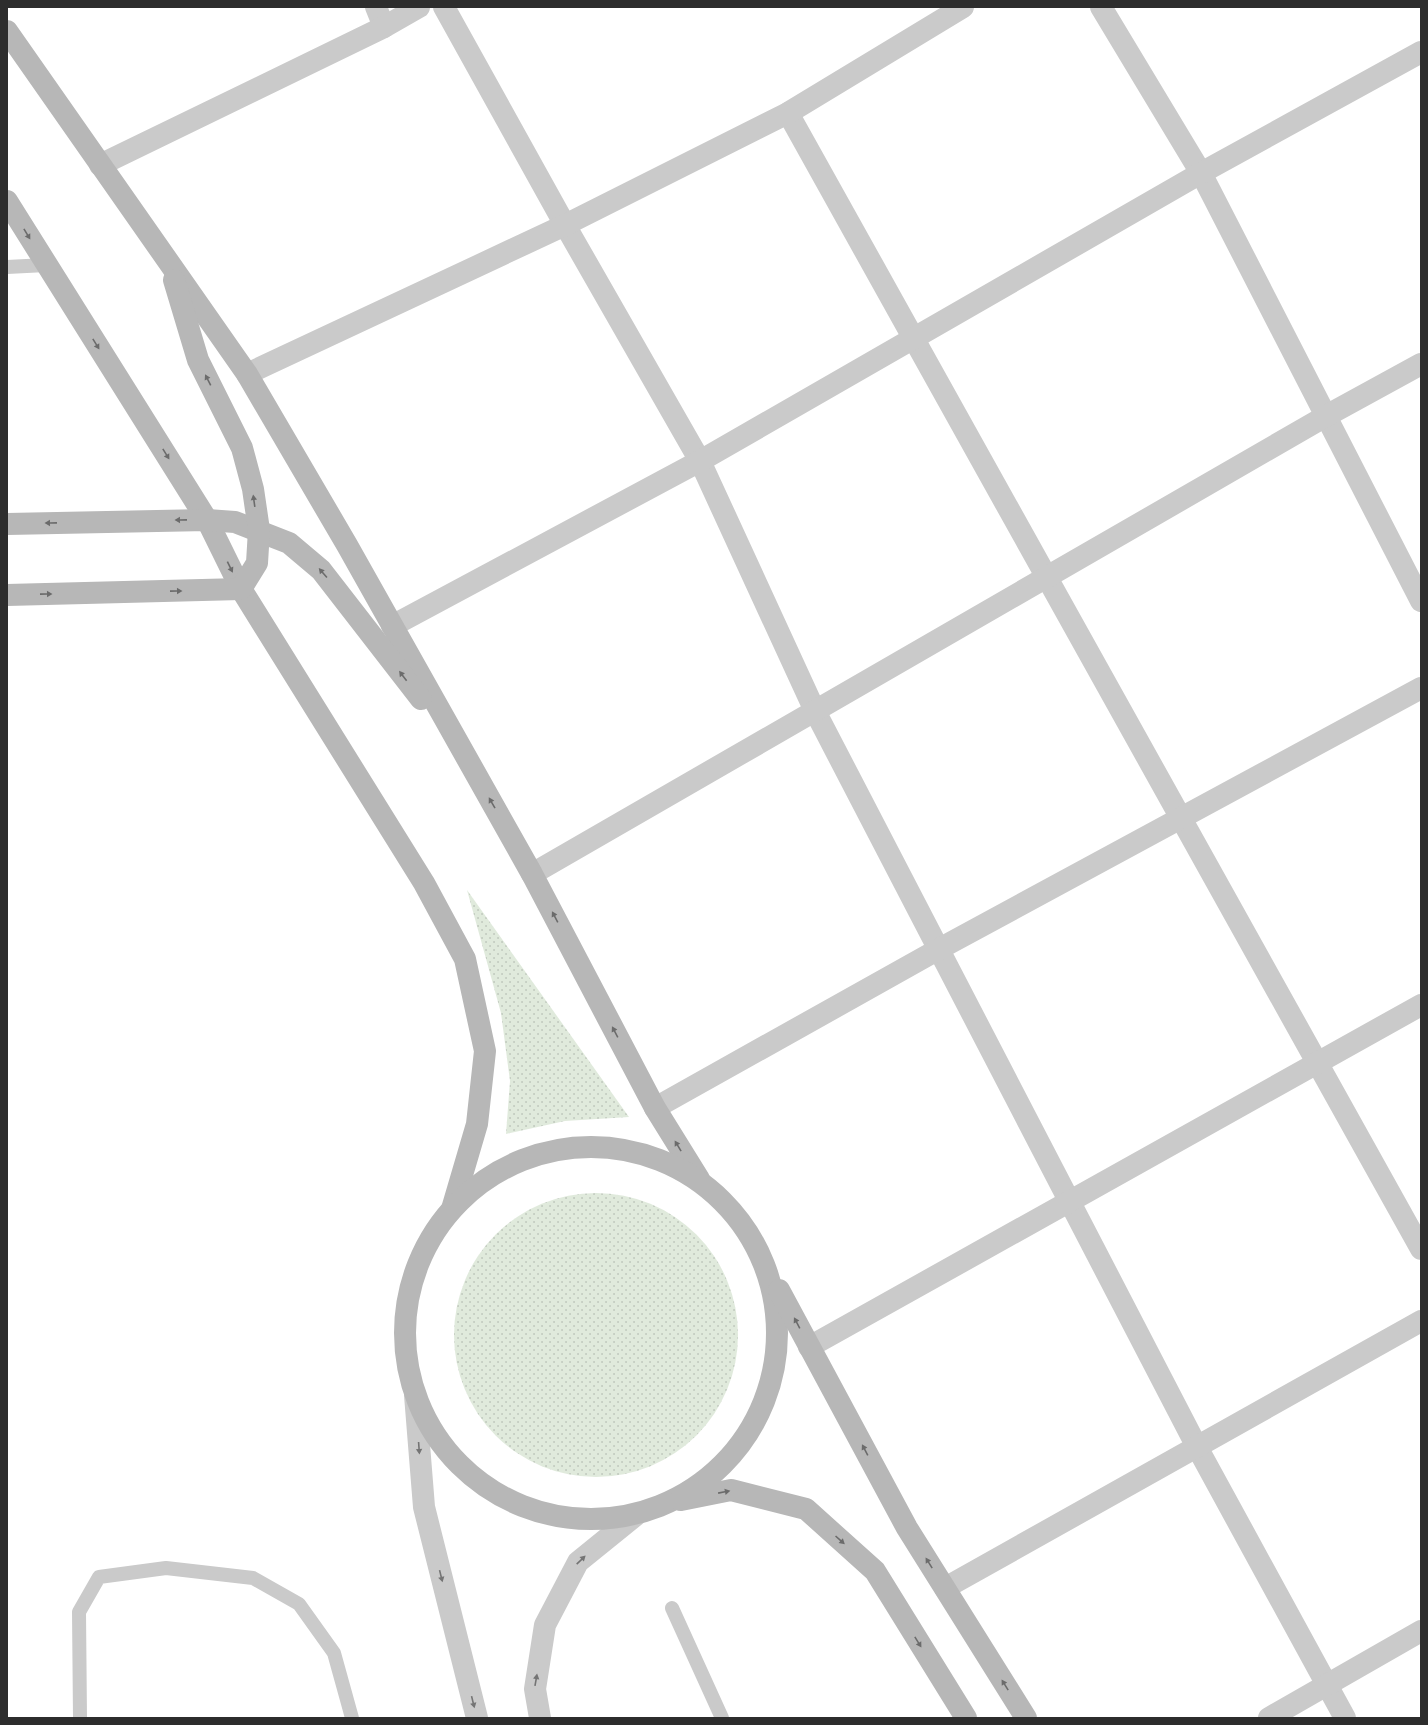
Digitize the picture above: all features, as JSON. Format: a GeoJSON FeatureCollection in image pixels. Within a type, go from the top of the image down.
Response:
{"type":"FeatureCollection","features":[{"type":"Feature","properties":{"kind":"main road"},"geometry":{"type":"LineString","coordinates":[[7,31],[247,374],[347,545],[532,874],[656,1108],[699,1179],[739,1217],[907,1528],[1026,1718]]}},
{"type":"Feature","properties":{"kind":"main road"},"geometry":{"type":"LineString","coordinates":[[7,201],[207,520],[241,589],[424,883],[465,959],[485,1051],[477,1124],[452,1209]]}},
{"type":"Feature","properties":{"kind":"main road"},"geometry":{"type":"LineString","coordinates":[[169,263],[198,360],[242,448],[253,489],[259,530],[257,563],[241,589]]}},
{"type":"Feature","properties":{"kind":"main road"},"geometry":{"type":"LineString","coordinates":[[7,524],[207,520],[235,522],[290,543],[321,570],[469,762]]}},
{"type":"Feature","properties":{"kind":"main road"},"geometry":{"type":"LineString","coordinates":[[7,595],[241,589]]}},
{"type":"Feature","properties":{"kind":"main road"},"geometry":{"type":"LineString","coordinates":[[699,1179],[650,1155],[597,1146],[544,1152],[494,1173],[452,1209],[425,1250],[409,1297],[406,1346],[415,1395],[441,1444],[479,1483],[528,1509],[581,1520],[636,1515],[672,1502],[731,1490],[806,1509],[875,1571],[966,1718]]}},
{"type":"Feature","properties":{"kind":"main road"},"geometry":{"type":"LineString","coordinates":[[672,1502],[718,1470],[753,1427],[773,1375],[778,1320],[766,1265]]}},
{"type":"Feature","properties":{"kind":"street"},"geometry":{"type":"LineString","coordinates":[[100,165],[380,17],[419,7]]}},
{"type":"Feature","properties":{"kind":"street"},"geometry":{"type":"LineString","coordinates":[[444,7],[565,225],[700,462],[815,711],[1198,1447],[1345,1718]]}},
{"type":"Feature","properties":{"kind":"street"},"geometry":{"type":"LineString","coordinates":[[247,374],[565,225],[788,113],[963,7]]}},
{"type":"Feature","properties":{"kind":"street"},"geometry":{"type":"LineString","coordinates":[[1101,7],[1201,173],[1421,601]]}},
{"type":"Feature","properties":{"kind":"street"},"geometry":{"type":"LineString","coordinates":[[392,626],[700,462],[1201,173],[1421,52]]}},
{"type":"Feature","properties":{"kind":"street"},"geometry":{"type":"LineString","coordinates":[[788,113],[1421,1249]]}},
{"type":"Feature","properties":{"kind":"street"},"geometry":{"type":"LineString","coordinates":[[532,874],[1326,416],[1421,364]]}},
{"type":"Feature","properties":{"kind":"street"},"geometry":{"type":"LineString","coordinates":[[656,1108],[939,949],[1421,688]]}},
{"type":"Feature","properties":{"kind":"street"},"geometry":{"type":"LineString","coordinates":[[810,1347],[1421,1005]]}},
{"type":"Feature","properties":{"kind":"street"},"geometry":{"type":"LineString","coordinates":[[945,1588],[1421,1321]]}},
{"type":"Feature","properties":{"kind":"street"},"geometry":{"type":"LineString","coordinates":[[415,1395],[424,1508],[477,1718]]}},
{"type":"Feature","properties":{"kind":"street"},"geometry":{"type":"LineString","coordinates":[[540,1718],[535,1689],[545,1625],[578,1562],[636,1515]]}},
{"type":"Feature","properties":{"kind":"street"},"geometry":{"type":"LineString","coordinates":[[1269,1718],[1421,1631]]}},
{"type":"Feature","properties":{"kind":"lane"},"geometry":{"type":"LineString","coordinates":[[7,267],[46,265]]}},
{"type":"Feature","properties":{"kind":"lane"},"geometry":{"type":"LineString","coordinates":[[80,1718],[79,1612],[99,1577],[166,1568],[253,1578],[299,1604],[334,1653],[352,1718]]}},
{"type":"Feature","properties":{"kind":"lane"},"geometry":{"type":"LineString","coordinates":[[672,1608],[722,1718]]}},
{"type":"Feature","properties":{"kind":"green space"},"geometry":{"type":"Polygon","coordinates":[[[467,890],[629,1117],[565,1121],[506,1134],[510,1081],[501,1013],[467,890]]]}},
{"type":"Feature","properties":{"kind":"green space"},"geometry":{"type":"Polygon","coordinates":[[[596,1193],[637,1199],[663,1210],[686,1225],[706,1245],[721,1268],[732,1294],[738,1335],[732,1376],[721,1402],[706,1425],[686,1445],[663,1460],[637,1471],[596,1477],[555,1471],[529,1460],[506,1445],[486,1425],[471,1402],[460,1376],[454,1335],[460,1294],[471,1268],[486,1245],[506,1225],[529,1210],[555,1199],[596,1193]]]}}]}
